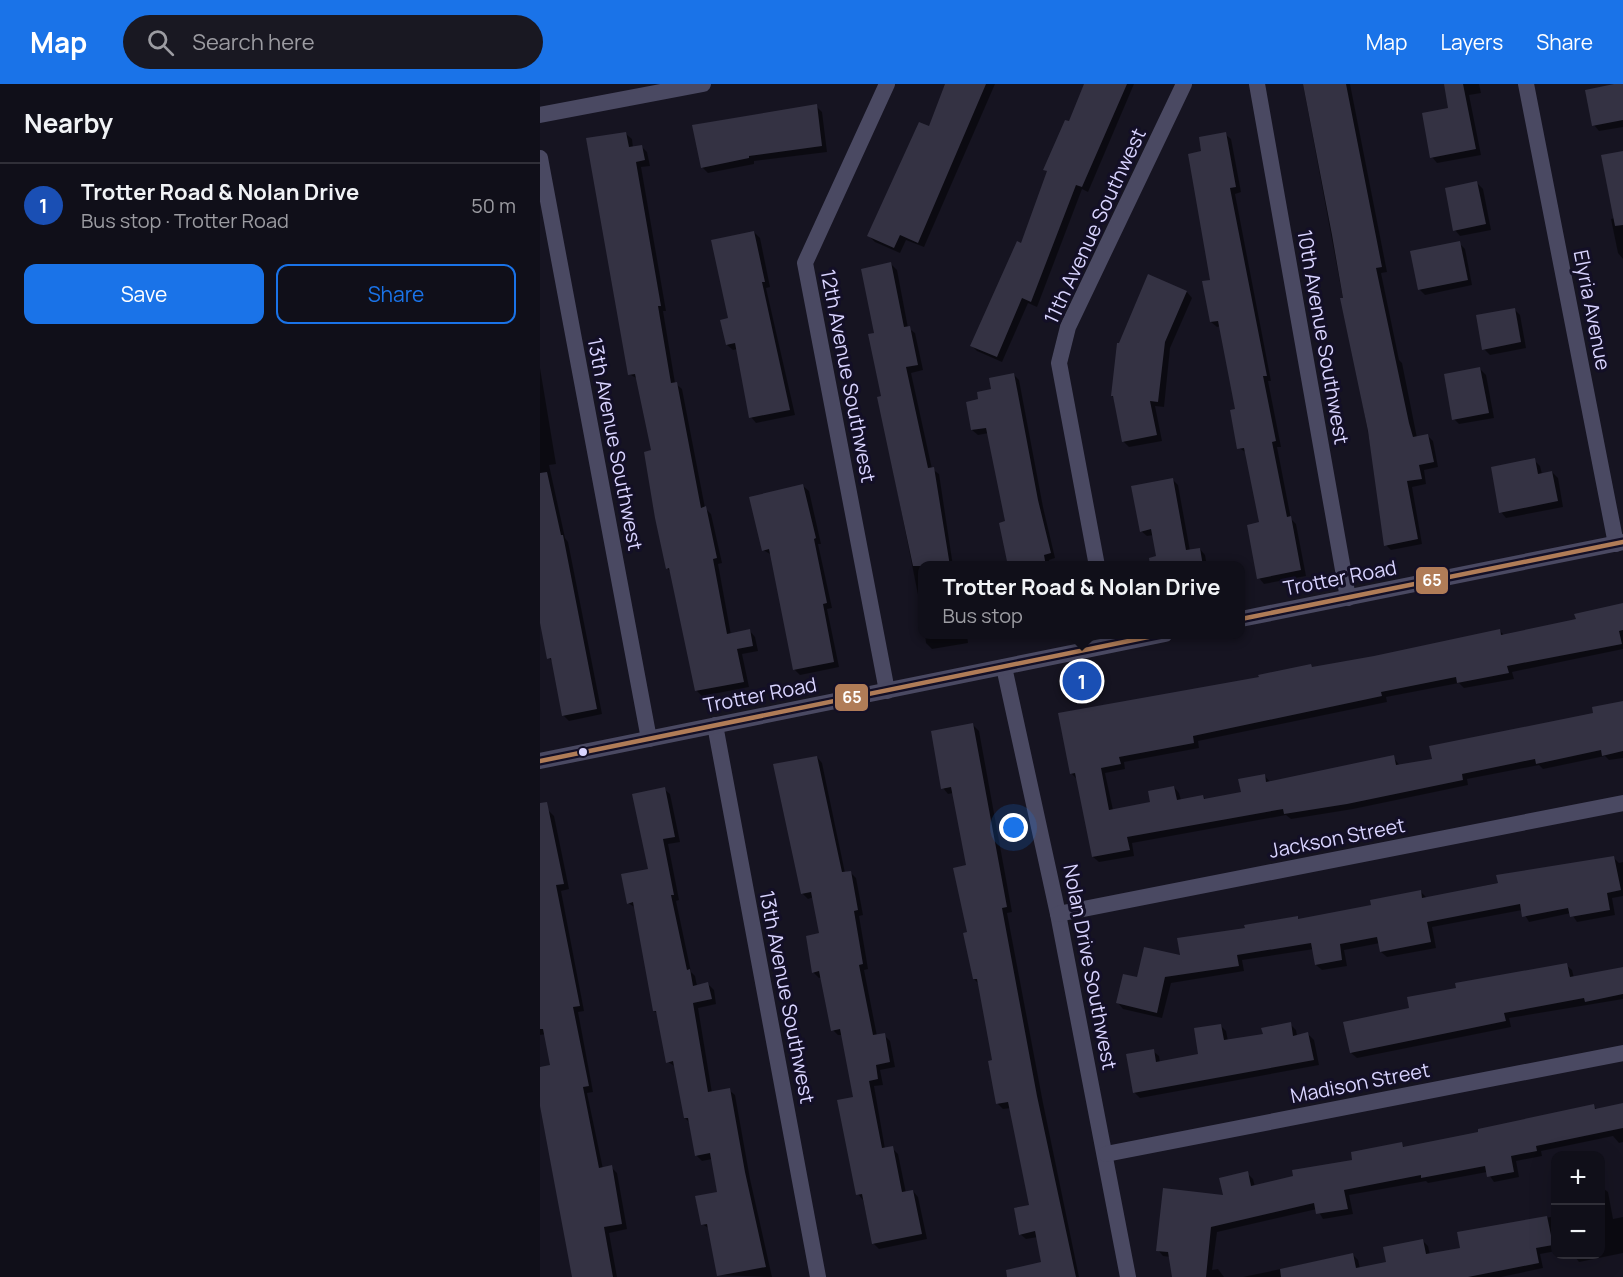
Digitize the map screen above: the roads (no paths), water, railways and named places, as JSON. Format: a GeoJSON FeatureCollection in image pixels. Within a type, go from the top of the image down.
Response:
{"type":"FeatureCollection","features":[{"type":"Feature","properties":{"kind":"street"},"geometry":{"type":"LineString","coordinates":[[540,115],[703,84]]}},
{"type":"Feature","properties":{"kind":"street","name":"12th Avenue Southwest"},"geometry":{"type":"LineString","coordinates":[[887,84],[805,263],[887,691]]}},
{"type":"Feature","properties":{"kind":"street","name":"11th Avenue Southwest"},"geometry":{"type":"LineString","coordinates":[[1096,561],[1059,363],[1068,327],[1184,84]]}},
{"type":"Feature","properties":{"kind":"street","name":"10th Avenue Southwest"},"geometry":{"type":"LineString","coordinates":[[1257,84],[1348,598]]}},
{"type":"Feature","properties":{"kind":"street","name":"Elyria Avenue"},"geometry":{"type":"LineString","coordinates":[[1526,84],[1619,543]]}},
{"type":"Feature","properties":{"kind":"street","name":"13th Avenue Southwest"},"geometry":{"type":"LineString","coordinates":[[540,158],[650,739]]}},
{"type":"Feature","properties":{"kind":"street","name":"Trotter Road"},"geometry":{"type":"LineString","coordinates":[[1245,618],[1619,543]]}},
{"type":"Feature","properties":{"kind":"street","name":"Trotter Road"},"geometry":{"type":"LineString","coordinates":[[540,761],[1004,667],[1112,640]]}},
{"type":"Feature","properties":{"kind":"street","name":"Nolan Drive Southwest"},"geometry":{"type":"LineString","coordinates":[[1004,667],[1058,914],[1128,1277]]}},
{"type":"Feature","properties":{"kind":"street","name":"13th Avenue Southwest"},"geometry":{"type":"LineString","coordinates":[[715,725],[818,1277]]}},
{"type":"Feature","properties":{"kind":"street","name":"Jackson Street"},"geometry":{"type":"LineString","coordinates":[[1058,914],[1623,803]]}},
{"type":"Feature","properties":{"kind":"street","name":"Madison Street"},"geometry":{"type":"LineString","coordinates":[[1106,1154],[1623,1053]]}},
{"type":"Feature","properties":{"kind":"place","name":"Trotter Road & Nolan Drive"},"geometry":{"type":"Point","coordinates":[1082,681]}}]}
